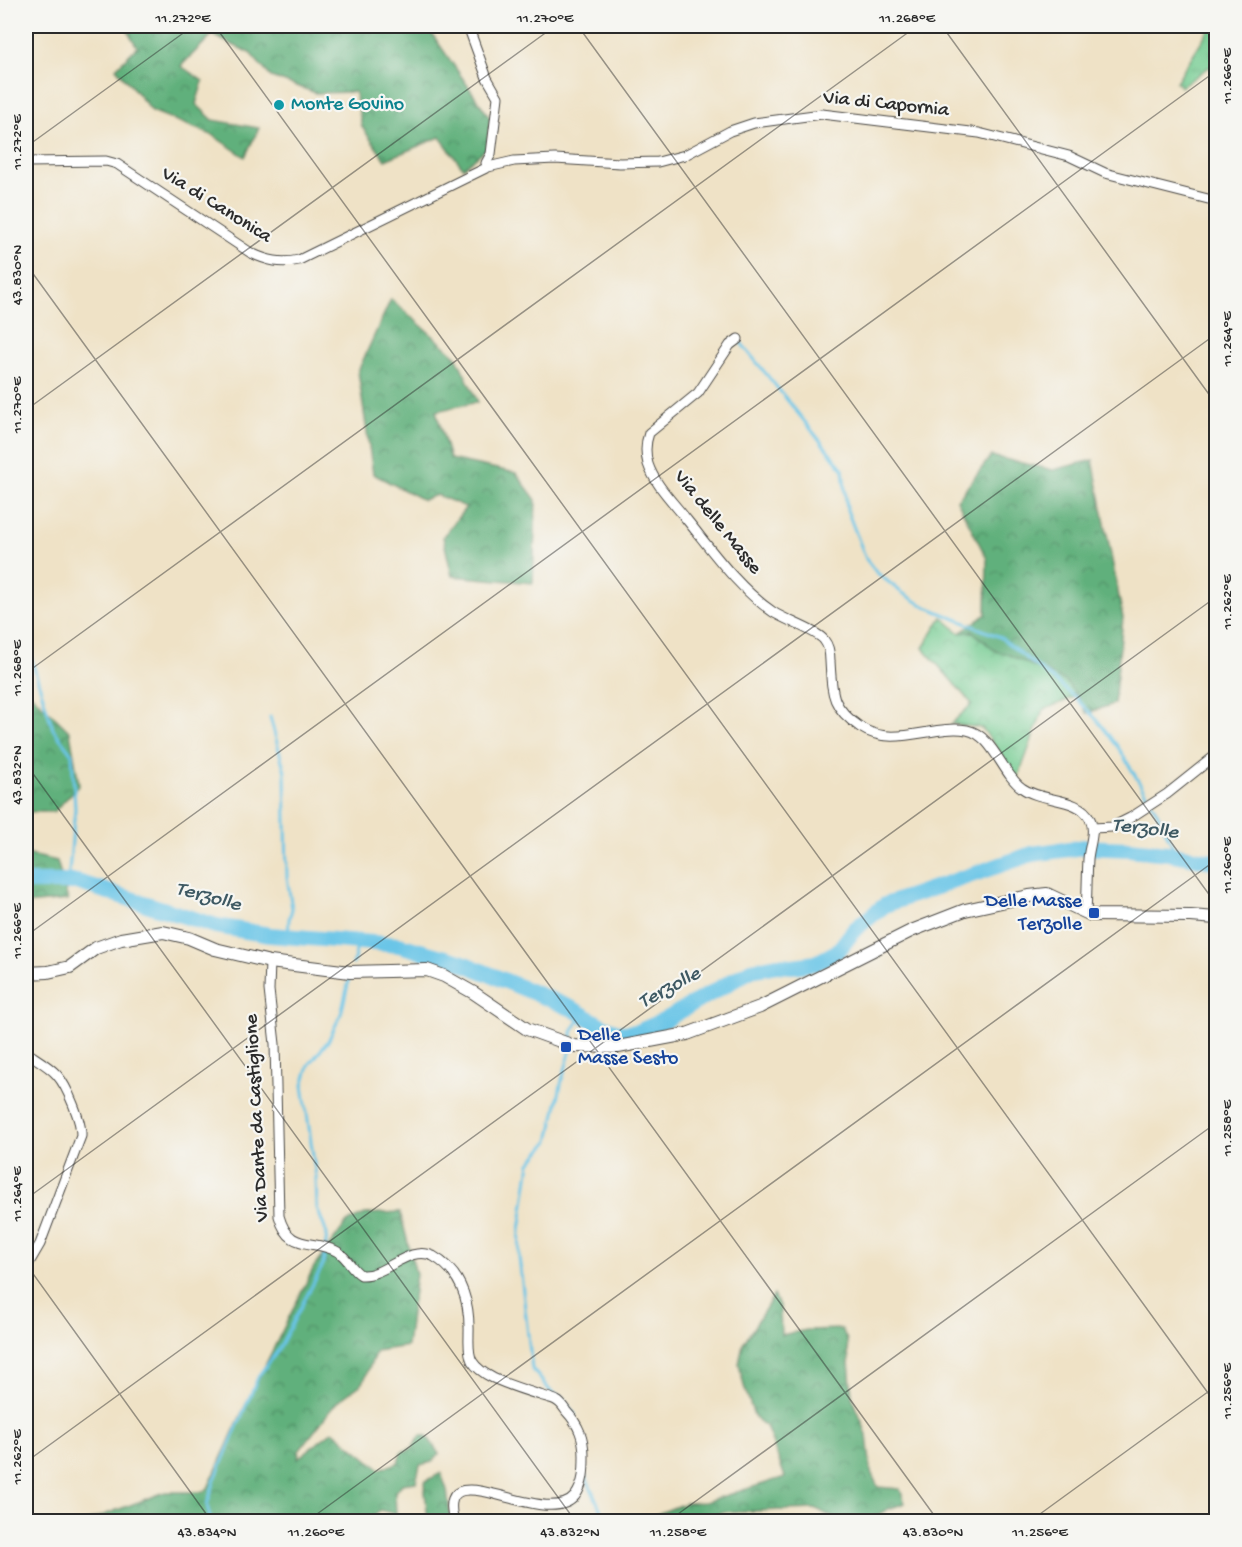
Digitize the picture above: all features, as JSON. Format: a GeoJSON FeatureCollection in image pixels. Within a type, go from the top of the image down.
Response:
{"type":"FeatureCollection","features":[{"type":"Feature","properties":{"kind":"street"},"geometry":{"type":"LineString","coordinates":[[468,26],[487,78],[498,97],[491,154],[486,163],[488,167]]}},
{"type":"Feature","properties":{"kind":"street","name":"Via di Capornia"},"geometry":{"type":"LineString","coordinates":[[514,161],[555,159],[620,163],[658,162],[685,155],[730,131],[754,123],[822,114],[979,133],[1070,156],[1105,172],[1216,201]]}},
{"type":"Feature","properties":{"kind":"street","name":"Via di Canonica"},"geometry":{"type":"LineString","coordinates":[[26,162],[105,161],[117,164],[251,253],[265,260],[283,264],[299,260],[488,167],[514,161]]}},
{"type":"Feature","properties":{"kind":"street","name":"Via delle Masse"},"geometry":{"type":"LineString","coordinates":[[738,339],[730,345],[698,393],[649,433],[646,453],[659,485],[723,566],[743,587],[771,611],[823,638],[829,648],[831,691],[835,701],[862,729],[892,736],[950,730],[970,731],[978,735],[996,753],[1004,769],[1019,786],[1028,792],[1080,808],[1090,818],[1093,830]]}},
{"type":"Feature","properties":{"kind":"street"},"geometry":{"type":"LineString","coordinates":[[1086,913],[1088,858],[1093,830],[1112,827],[1130,818],[1167,794],[1216,755]]}},
{"type":"Feature","properties":{"kind":"street"},"geometry":{"type":"LineString","coordinates":[[26,973],[48,972],[70,967],[96,948],[121,939],[163,932],[189,938],[215,949],[270,962],[350,972],[427,970],[444,976],[474,993],[527,1029],[574,1046],[618,1047],[687,1034],[760,1007],[911,931],[965,909],[1047,894],[1086,913],[1216,918]]}},
{"type":"Feature","properties":{"kind":"street","name":"Via Dante da Castiglione"},"geometry":{"type":"LineString","coordinates":[[270,962],[269,990],[275,1044],[279,1216],[284,1229],[292,1239],[336,1251],[361,1275],[370,1276],[413,1254],[425,1253],[434,1257],[451,1271],[462,1286],[470,1312],[470,1357],[474,1365],[499,1381],[557,1401],[579,1428],[583,1439],[584,1470],[580,1487],[573,1498],[565,1504],[541,1505],[475,1489],[461,1489],[453,1496],[454,1521]]}},
{"type":"Feature","properties":{"kind":"street"},"geometry":{"type":"LineString","coordinates":[[26,1052],[57,1074],[81,1128],[81,1136],[40,1244],[26,1268]]}},
{"type":"Feature","properties":{"kind":"green space"},"geometry":{"type":"Polygon","coordinates":[[[125,26],[406,26],[428,28],[490,118],[487,148],[463,168],[440,137],[385,160],[362,127],[355,92],[316,93],[271,77],[250,53],[212,35],[181,66],[203,81],[196,104],[213,120],[259,128],[245,157],[212,135],[152,111],[116,68],[137,47],[125,26]]]}},
{"type":"Feature","properties":{"kind":"green space"},"geometry":{"type":"Polygon","coordinates":[[[1211,26],[1216,26],[1216,64],[1181,87],[1176,82],[1211,26]]]}},
{"type":"Feature","properties":{"kind":"green space"},"geometry":{"type":"Polygon","coordinates":[[[391,299],[456,356],[478,402],[436,411],[450,459],[516,473],[536,500],[533,583],[452,576],[443,537],[466,507],[437,495],[423,500],[373,474],[358,371],[391,299]]]}},
{"type":"Feature","properties":{"kind":"green space"},"geometry":{"type":"Polygon","coordinates":[[[991,456],[1053,470],[1093,460],[1123,618],[1114,704],[1087,713],[1065,681],[994,650],[973,632],[960,633],[986,614],[987,559],[957,500],[991,456]]]}},
{"type":"Feature","properties":{"kind":"green space"},"geometry":{"type":"Polygon","coordinates":[[[942,617],[960,633],[973,632],[994,650],[1065,681],[1077,696],[1043,710],[1018,778],[982,728],[951,724],[972,704],[923,648],[942,617]]]}},
{"type":"Feature","properties":{"kind":"green space"},"geometry":{"type":"Polygon","coordinates":[[[26,689],[70,732],[79,785],[54,812],[26,812],[26,689]]]}},
{"type":"Feature","properties":{"kind":"green space"},"geometry":{"type":"Polygon","coordinates":[[[26,854],[57,861],[68,900],[26,904],[26,854]]]}},
{"type":"Feature","properties":{"kind":"green space"},"geometry":{"type":"Polygon","coordinates":[[[400,1212],[416,1274],[407,1346],[376,1351],[363,1383],[337,1402],[299,1451],[298,1458],[333,1431],[380,1469],[398,1463],[401,1452],[412,1448],[421,1435],[427,1436],[439,1454],[432,1462],[420,1465],[416,1482],[402,1484],[395,1493],[396,1514],[380,1510],[373,1517],[373,1522],[85,1522],[165,1492],[203,1492],[208,1488],[243,1410],[314,1267],[347,1222],[365,1214],[400,1212]]]}},
{"type":"Feature","properties":{"kind":"green space"},"geometry":{"type":"Polygon","coordinates":[[[774,1295],[780,1308],[781,1335],[807,1330],[842,1329],[847,1340],[852,1396],[867,1435],[871,1472],[878,1487],[900,1489],[905,1503],[886,1510],[867,1521],[839,1521],[817,1509],[721,1512],[708,1521],[640,1521],[685,1503],[705,1502],[785,1477],[766,1426],[755,1418],[739,1364],[743,1344],[774,1295]]]}},
{"type":"Feature","properties":{"kind":"green space"},"geometry":{"type":"Polygon","coordinates":[[[441,1473],[447,1490],[451,1521],[428,1521],[424,1482],[441,1473]]]}},
{"type":"Feature","properties":{"kind":"waterway"},"geometry":{"type":"LineString","coordinates":[[741,343],[843,469],[847,510],[866,559],[876,572],[901,592],[924,606],[1000,637],[1075,697],[1118,747],[1157,812],[1176,854]]}},
{"type":"Feature","properties":{"kind":"waterway"},"geometry":{"type":"LineString","coordinates":[[26,642],[53,729],[72,754],[75,809],[68,882]]}},
{"type":"Feature","properties":{"kind":"waterway"},"geometry":{"type":"LineString","coordinates":[[270,717],[285,772],[287,877],[292,909],[288,937]]}},
{"type":"Feature","properties":{"kind":"waterway","name":"Terzolle"},"geometry":{"type":"LineString","coordinates":[[26,882],[77,882],[216,926],[270,935],[399,945],[460,962],[573,1009],[602,1026],[620,1033],[637,1032],[665,1020],[751,970],[777,965],[816,963],[838,951],[855,929],[885,905],[1032,854],[1084,847],[1168,853],[1216,862]]}},
{"type":"Feature","properties":{"kind":"waterway"},"geometry":{"type":"LineString","coordinates":[[353,964],[358,942]]}},
{"type":"Feature","properties":{"kind":"waterway"},"geometry":{"type":"LineString","coordinates":[[211,1522],[207,1505],[215,1479],[259,1375],[277,1352],[323,1265],[327,1234],[317,1208],[316,1177],[303,1085],[309,1065],[328,1041],[341,1014],[350,976]]}},
{"type":"Feature","properties":{"kind":"waterway"},"geometry":{"type":"LineString","coordinates":[[572,1043],[572,1032],[582,1015]]}},
{"type":"Feature","properties":{"kind":"waterway"},"geometry":{"type":"LineString","coordinates":[[571,1049],[549,1141],[530,1163],[520,1230],[519,1257],[532,1369],[552,1393],[562,1398],[575,1415]]}},
{"type":"Feature","properties":{"kind":"waterway"},"geometry":{"type":"LineString","coordinates":[[586,1477],[606,1522]]}},
{"type":"Feature","properties":{"kind":"place","name":"Monte Govino"},"geometry":{"type":"Point","coordinates":[279,105]}},
{"type":"Feature","properties":{"kind":"place","name":"Delle Masse Terzolle"},"geometry":{"type":"Point","coordinates":[1094,913]}},
{"type":"Feature","properties":{"kind":"place","name":"Delle Masse Sesto"},"geometry":{"type":"Point","coordinates":[566,1047]}}]}
